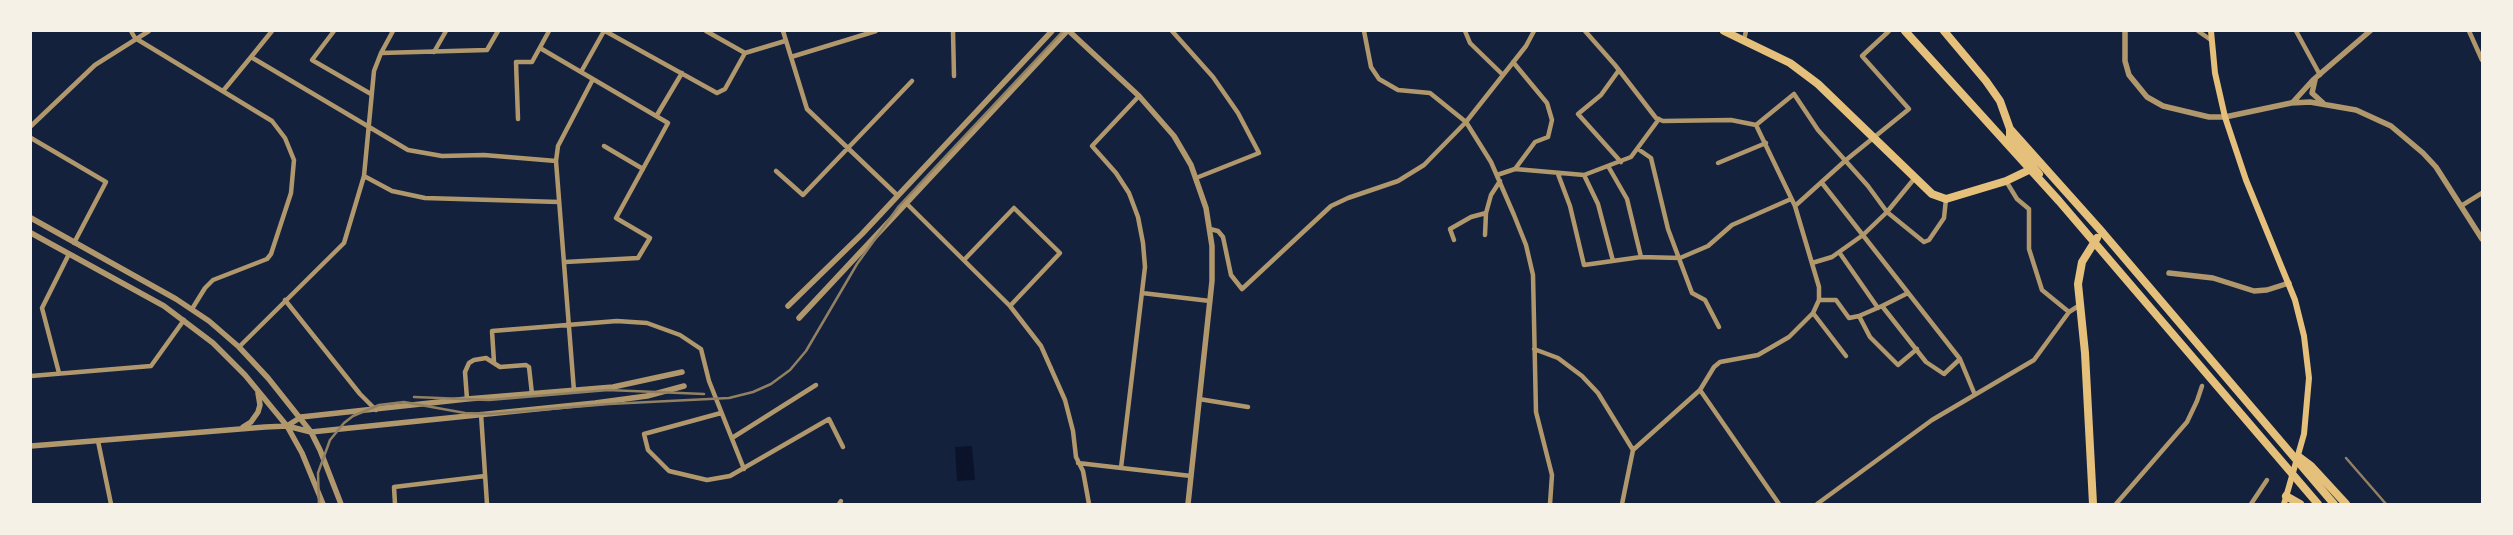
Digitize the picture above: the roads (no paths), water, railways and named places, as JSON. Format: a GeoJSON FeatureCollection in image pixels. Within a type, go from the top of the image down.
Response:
{"type":"FeatureCollection","features":[{"type":"Feature","properties":{"kind":"main road"},"geometry":{"type":"LineString","coordinates":[[1724,31],[1790,63],[1818,84],[1914,179],[1932,194],[1946,199],[2006,181],[2029,170]]}},
{"type":"Feature","properties":{"kind":"main road"},"geometry":{"type":"LineString","coordinates":[[1905,31],[2094,241],[2318,504]]}},
{"type":"Feature","properties":{"kind":"main road"},"geometry":{"type":"LineString","coordinates":[[1944,31],[1986,81],[2000,101],[2010,129],[2010,139],[2090,233],[2094,241]]}},
{"type":"Feature","properties":{"kind":"main road"},"geometry":{"type":"LineString","coordinates":[[2211,31],[2225,117],[2242,171],[2289,283],[2304,336],[2309,378],[2307,410],[2299,457],[2285,500],[2300,504]]}},
{"type":"Feature","properties":{"kind":"main road"},"geometry":{"type":"LineString","coordinates":[[2010,129],[2103,233],[2334,504]]}},
{"type":"Feature","properties":{"kind":"main road"},"geometry":{"type":"LineString","coordinates":[[2093,504],[2080,305],[2080,272],[2086,254],[2094,241],[2103,233]]}},
{"type":"Feature","properties":{"kind":"main road"},"geometry":{"type":"LineString","coordinates":[[2299,457],[2312,466],[2344,501]]}},
{"type":"Feature","properties":{"kind":"street"},"geometry":{"type":"LineString","coordinates":[[130,31],[135,38],[262,114],[279,129],[294,160],[294,181],[272,254],[267,259],[213,280],[205,288],[192,309]]}},
{"type":"Feature","properties":{"kind":"street"},"geometry":{"type":"LineString","coordinates":[[31,126],[75,81],[95,65],[135,38],[150,31]]}},
{"type":"Feature","properties":{"kind":"street"},"geometry":{"type":"LineString","coordinates":[[223,91],[272,31]]}},
{"type":"Feature","properties":{"kind":"street"},"geometry":{"type":"LineString","coordinates":[[334,31],[312,60],[371,94]]}},
{"type":"Feature","properties":{"kind":"street"},"geometry":{"type":"LineString","coordinates":[[239,347],[344,243],[364,176],[374,72],[381,53],[393,31]]}},
{"type":"Feature","properties":{"kind":"street"},"geometry":{"type":"LineString","coordinates":[[434,52],[446,31]]}},
{"type":"Feature","properties":{"kind":"street"},"geometry":{"type":"LineString","coordinates":[[381,53],[487,50],[498,31]]}},
{"type":"Feature","properties":{"kind":"street"},"geometry":{"type":"LineString","coordinates":[[518,119],[516,62],[532,62],[549,31]]}},
{"type":"Feature","properties":{"kind":"street"},"geometry":{"type":"LineString","coordinates":[[581,72],[604,31],[717,93],[724,89],[745,53],[785,41]]}},
{"type":"Feature","properties":{"kind":"street"},"geometry":{"type":"LineString","coordinates":[[706,31],[745,53]]}},
{"type":"Feature","properties":{"kind":"street"},"geometry":{"type":"LineString","coordinates":[[782,31],[807,109],[898,195]]}},
{"type":"Feature","properties":{"kind":"street"},"geometry":{"type":"LineString","coordinates":[[791,57],[876,31]]}},
{"type":"Feature","properties":{"kind":"street"},"geometry":{"type":"LineString","coordinates":[[953,31],[954,76]]}},
{"type":"Feature","properties":{"kind":"street"},"geometry":{"type":"LineString","coordinates":[[788,306],[862,234],[1052,31]]}},
{"type":"Feature","properties":{"kind":"street"},"geometry":{"type":"LineString","coordinates":[[799,318],[1068,31],[1139,96],[1174,136],[1196,178],[1210,229],[1212,264],[1210,301],[1188,504]]}},
{"type":"Feature","properties":{"kind":"street"},"geometry":{"type":"LineString","coordinates":[[1172,31],[1214,77],[1238,113],[1259,152],[1196,178]]}},
{"type":"Feature","properties":{"kind":"street"},"geometry":{"type":"LineString","coordinates":[[1364,31],[1371,67],[1378,79],[1398,90],[1430,94],[1466,122],[1500,181],[1530,260],[1534,293],[1536,412],[1552,475],[1550,504]]}},
{"type":"Feature","properties":{"kind":"street"},"geometry":{"type":"LineString","coordinates":[[1465,31],[1470,43],[1502,75]]}},
{"type":"Feature","properties":{"kind":"street"},"geometry":{"type":"LineString","coordinates":[[1210,229],[1218,231],[1223,237],[1231,274],[1242,289],[1331,206],[1348,198],[1398,181],[1424,165],[1466,122],[1513,62],[1534,31]]}},
{"type":"Feature","properties":{"kind":"street"},"geometry":{"type":"LineString","coordinates":[[1585,31],[1659,119],[1663,121],[1732,120],[1756,125],[1766,142],[1795,206],[1819,288],[1819,300],[1813,313],[1790,337],[1758,355],[1720,362],[1700,390],[1632,450],[1622,504]]}},
{"type":"Feature","properties":{"kind":"street"},"geometry":{"type":"LineString","coordinates":[[1744,40],[1746,31]]}},
{"type":"Feature","properties":{"kind":"street"},"geometry":{"type":"LineString","coordinates":[[1795,206],[1846,160],[1909,109],[1862,56],[1889,31]]}},
{"type":"Feature","properties":{"kind":"street"},"geometry":{"type":"LineString","coordinates":[[2125,31],[2124,53],[2127,68],[2134,84],[2147,97],[2163,106],[2209,117],[2225,117],[2291,103],[2324,104],[2356,110],[2374,117],[2408,138],[2436,167],[2482,239]]}},
{"type":"Feature","properties":{"kind":"street"},"geometry":{"type":"LineString","coordinates":[[2198,31],[2211,40]]}},
{"type":"Feature","properties":{"kind":"street"},"geometry":{"type":"LineString","coordinates":[[2296,31],[2320,75]]}},
{"type":"Feature","properties":{"kind":"street"},"geometry":{"type":"LineString","coordinates":[[2469,31],[2482,60]]}},
{"type":"Feature","properties":{"kind":"street"},"geometry":{"type":"LineString","coordinates":[[2291,103],[2368,32]]}},
{"type":"Feature","properties":{"kind":"street"},"geometry":{"type":"LineString","coordinates":[[540,48],[668,123],[616,218],[650,238],[638,258],[565,262]]}},
{"type":"Feature","properties":{"kind":"street"},"geometry":{"type":"LineString","coordinates":[[251,57],[408,150],[442,156],[484,155],[556,160]]}},
{"type":"Feature","properties":{"kind":"street"},"geometry":{"type":"LineString","coordinates":[[1513,62],[1547,103],[1552,120],[1548,137],[1535,142],[1515,169]]}},
{"type":"Feature","properties":{"kind":"street"},"geometry":{"type":"LineString","coordinates":[[1619,70],[1601,95],[1578,114],[1621,162]]}},
{"type":"Feature","properties":{"kind":"street"},"geometry":{"type":"LineString","coordinates":[[657,115],[682,73]]}},
{"type":"Feature","properties":{"kind":"street"},"geometry":{"type":"LineString","coordinates":[[2320,75],[2313,84],[2312,93],[2324,104]]}},
{"type":"Feature","properties":{"kind":"street"},"geometry":{"type":"LineString","coordinates":[[574,391],[556,160],[558,146],[593,79]]}},
{"type":"Feature","properties":{"kind":"street"},"geometry":{"type":"LineString","coordinates":[[776,171],[803,195],[912,81]]}},
{"type":"Feature","properties":{"kind":"street"},"geometry":{"type":"LineString","coordinates":[[1756,125],[1794,94],[1818,130],[1846,160],[1887,212],[1924,242],[1929,240],[1944,218],[1946,199]]}},
{"type":"Feature","properties":{"kind":"street"},"geometry":{"type":"LineString","coordinates":[[1121,468],[1144,267],[1138,217],[1129,193],[1116,173],[1092,146],[1139,96]]}},
{"type":"Feature","properties":{"kind":"street"},"geometry":{"type":"LineString","coordinates":[[1497,175],[1515,169],[1584,175],[1631,157],[1659,119]]}},
{"type":"Feature","properties":{"kind":"street"},"geometry":{"type":"LineString","coordinates":[[31,138],[106,182],[74,243]]}},
{"type":"Feature","properties":{"kind":"street"},"geometry":{"type":"LineString","coordinates":[[1718,163],[1766,142]]}},
{"type":"Feature","properties":{"kind":"street"},"geometry":{"type":"LineString","coordinates":[[604,146],[643,169]]}},
{"type":"Feature","properties":{"kind":"street"},"geometry":{"type":"LineString","coordinates":[[1638,149],[1651,158],[1668,229],[1692,293],[1705,300],[1720,327]]}},
{"type":"Feature","properties":{"kind":"street"},"geometry":{"type":"LineString","coordinates":[[1608,166],[1626,199],[1641,257]]}},
{"type":"Feature","properties":{"kind":"street"},"geometry":{"type":"LineString","coordinates":[[1558,174],[1570,206],[1584,265],[1641,257],[1680,258],[1708,246],[1732,225],[1791,198]]}},
{"type":"Feature","properties":{"kind":"street"},"geometry":{"type":"LineString","coordinates":[[1584,175],[1598,204],[1613,261]]}},
{"type":"Feature","properties":{"kind":"street"},"geometry":{"type":"LineString","coordinates":[[364,176],[392,191],[425,198],[559,202]]}},
{"type":"Feature","properties":{"kind":"street"},"geometry":{"type":"LineString","coordinates":[[1812,263],[1832,257],[1863,235],[1887,212],[1914,179]]}},
{"type":"Feature","properties":{"kind":"street"},"geometry":{"type":"LineString","coordinates":[[1485,235],[1486,213],[1491,195],[1500,181]]}},
{"type":"Feature","properties":{"kind":"street"},"geometry":{"type":"LineString","coordinates":[[2006,181],[2018,199],[2029,209],[2029,249],[2042,290],[2069,312]]}},
{"type":"Feature","properties":{"kind":"street"},"geometry":{"type":"LineString","coordinates":[[1822,183],[1960,359],[1975,395]]}},
{"type":"Feature","properties":{"kind":"street"},"geometry":{"type":"LineString","coordinates":[[2461,206],[2482,193]]}},
{"type":"Feature","properties":{"kind":"street"},"geometry":{"type":"LineString","coordinates":[[906,203],[1010,306],[1041,346],[1055,374],[1070,416],[1078,463],[1083,471],[1089,504]]}},
{"type":"Feature","properties":{"kind":"street"},"geometry":{"type":"LineString","coordinates":[[964,260],[1014,208],[1060,253],[1010,306]]}},
{"type":"Feature","properties":{"kind":"street"},"geometry":{"type":"LineString","coordinates":[[1454,240],[1450,229],[1471,217],[1486,213]]}},
{"type":"Feature","properties":{"kind":"street"},"geometry":{"type":"LineString","coordinates":[[31,218],[192,309],[239,347],[301,417],[320,450],[341,504]]}},
{"type":"Feature","properties":{"kind":"street"},"geometry":{"type":"LineString","coordinates":[[31,233],[142,293],[184,320],[230,359],[286,426],[302,452],[323,504]]}},
{"type":"Feature","properties":{"kind":"street"},"geometry":{"type":"LineString","coordinates":[[1839,252],[1880,307],[1926,362],[1944,374],[1960,359]]}},
{"type":"Feature","properties":{"kind":"street"},"geometry":{"type":"LineString","coordinates":[[59,373],[42,308],[69,254]]}},
{"type":"Feature","properties":{"kind":"street"},"geometry":{"type":"LineString","coordinates":[[2169,274],[2213,278],[2254,291],[2267,290],[2289,283]]}},
{"type":"Feature","properties":{"kind":"street"},"geometry":{"type":"LineString","coordinates":[[1142,293],[1210,301]]}},
{"type":"Feature","properties":{"kind":"street"},"geometry":{"type":"LineString","coordinates":[[1819,300],[1836,300],[1849,318],[1859,316],[1908,293]]}},
{"type":"Feature","properties":{"kind":"street"},"geometry":{"type":"LineString","coordinates":[[285,300],[360,394],[376,410]]}},
{"type":"Feature","properties":{"kind":"street"},"geometry":{"type":"LineString","coordinates":[[1817,504],[1932,420],[2034,360],[2069,312],[2080,305]]}},
{"type":"Feature","properties":{"kind":"street"},"geometry":{"type":"LineString","coordinates":[[1813,313],[1846,356]]}},
{"type":"Feature","properties":{"kind":"street"},"geometry":{"type":"LineString","coordinates":[[1859,316],[1870,336],[1898,365],[1917,349]]}},
{"type":"Feature","properties":{"kind":"street"},"geometry":{"type":"LineString","coordinates":[[31,376],[151,366],[184,320]]}},
{"type":"Feature","properties":{"kind":"street"},"geometry":{"type":"LineString","coordinates":[[494,362],[492,331],[617,321],[647,323],[680,335],[701,348],[709,381],[744,469]]}},
{"type":"Feature","properties":{"kind":"street"},"geometry":{"type":"LineString","coordinates":[[1534,349],[1558,358],[1582,376],[1598,393],[1632,450]]}},
{"type":"Feature","properties":{"kind":"street"},"geometry":{"type":"LineString","coordinates":[[467,399],[464,372],[468,363],[486,358],[500,367],[526,365],[529,367],[532,394]]}},
{"type":"Feature","properties":{"kind":"street"},"geometry":{"type":"LineString","coordinates":[[286,426],[301,417],[467,399],[574,391],[636,383],[682,372]]}},
{"type":"Feature","properties":{"kind":"street"},"geometry":{"type":"LineString","coordinates":[[732,438],[816,385]]}},
{"type":"Feature","properties":{"kind":"street"},"geometry":{"type":"LineString","coordinates":[[31,446],[239,428],[286,426],[310,432],[622,400],[684,386]]}},
{"type":"Feature","properties":{"kind":"street"},"geometry":{"type":"LineString","coordinates":[[2116,504],[2187,422],[2198,401],[2202,386]]}},
{"type":"Feature","properties":{"kind":"street"},"geometry":{"type":"LineString","coordinates":[[1700,390],[1779,504]]}},
{"type":"Feature","properties":{"kind":"street"},"geometry":{"type":"LineString","coordinates":[[239,428],[251,422],[258,412],[260,405],[257,392]]}},
{"type":"Feature","properties":{"kind":"street"},"geometry":{"type":"LineString","coordinates":[[1199,399],[1248,407]]}},
{"type":"Feature","properties":{"kind":"street"},"geometry":{"type":"LineString","coordinates":[[722,413],[644,434],[648,450],[669,471],[707,480],[730,476],[829,420],[843,448]]}},
{"type":"Feature","properties":{"kind":"street"},"geometry":{"type":"LineString","coordinates":[[481,414],[488,504]]}},
{"type":"Feature","properties":{"kind":"street"},"geometry":{"type":"LineString","coordinates":[[98,441],[111,504]]}},
{"type":"Feature","properties":{"kind":"street"},"geometry":{"type":"LineString","coordinates":[[1078,463],[1191,476]]}},
{"type":"Feature","properties":{"kind":"street"},"geometry":{"type":"LineString","coordinates":[[395,504],[394,487],[485,476]]}},
{"type":"Feature","properties":{"kind":"street"},"geometry":{"type":"LineString","coordinates":[[2251,504],[2268,480]]}},
{"type":"Feature","properties":{"kind":"water"},"geometry":{"type":"Polygon","coordinates":[[[972,446],[975,480],[957,481],[955,447],[972,446]]]}},
{"type":"Feature","properties":{"kind":"railway"},"geometry":{"type":"LineString","coordinates":[[319,504],[318,473],[330,440],[344,423],[353,416],[379,405],[404,402],[465,413],[490,414],[609,404],[729,398],[753,392],[771,384],[790,370],[806,351],[857,264],[899,206],[1063,31]]}},
{"type":"Feature","properties":{"kind":"railway"},"geometry":{"type":"LineString","coordinates":[[414,397],[489,400],[608,390],[704,394]]}},
{"type":"Feature","properties":{"kind":"railway"},"geometry":{"type":"LineString","coordinates":[[2346,458],[2386,504]]}}]}
